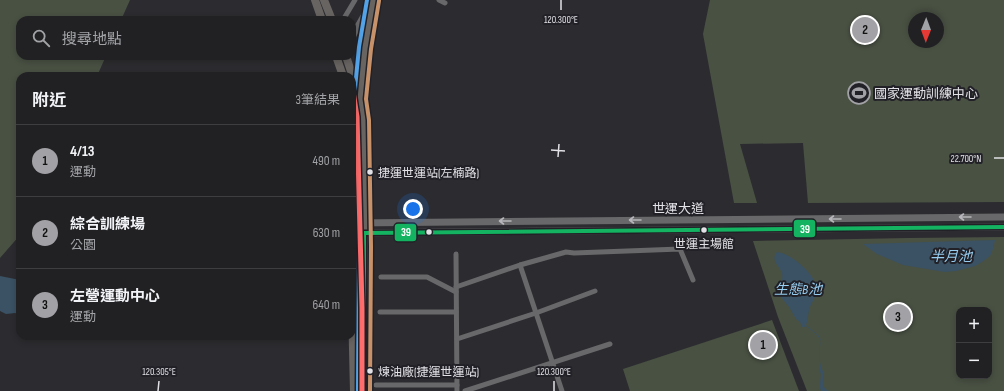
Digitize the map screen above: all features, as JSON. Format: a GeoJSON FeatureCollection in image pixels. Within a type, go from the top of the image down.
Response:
{"type":"FeatureCollection","features":[{"type":"Feature","properties":{"kind":"main road"},"geometry":{"type":"LineString","coordinates":[[315,0],[321,16]]}},
{"type":"Feature","properties":{"kind":"main road"},"geometry":{"type":"LineString","coordinates":[[324,0],[330,16]]}},
{"type":"Feature","properties":{"kind":"main road"},"geometry":{"type":"LineString","coordinates":[[360,99],[365,48],[373,0]]}},
{"type":"Feature","properties":{"kind":"main road"},"geometry":{"type":"LineString","coordinates":[[339,60],[342,72]]}},
{"type":"Feature","properties":{"kind":"main road"},"geometry":{"type":"LineString","coordinates":[[347,60],[351,72]]}},
{"type":"Feature","properties":{"kind":"main road"},"geometry":{"type":"LineString","coordinates":[[356,87],[360,99],[363,120],[364,391]]}},
{"type":"Feature","properties":{"kind":"main road"},"geometry":{"type":"LineString","coordinates":[[353,340],[354,391]]}},
{"type":"Feature","properties":{"kind":"street"},"geometry":{"type":"LineString","coordinates":[[345,16],[355,0]]}},
{"type":"Feature","properties":{"kind":"street"},"geometry":{"type":"LineString","coordinates":[[356,30],[373,0]]}},
{"type":"Feature","properties":{"kind":"street"},"geometry":{"type":"LineString","coordinates":[[439,0],[445,3]]}},
{"type":"Feature","properties":{"kind":"street","name":"世運大道"},"geometry":{"type":"LineString","coordinates":[[356,223],[1004,217]]}},
{"type":"Feature","properties":{"kind":"street","name":"世運大道"},"geometry":{"type":"LineString","coordinates":[[356,233],[1004,227]]}},
{"type":"Feature","properties":{"kind":"street"},"geometry":{"type":"LineString","coordinates":[[381,277],[427,277],[456,289],[520,265],[566,252],[574,253],[680,249],[693,280]]}},
{"type":"Feature","properties":{"kind":"street"},"geometry":{"type":"LineString","coordinates":[[456,254],[457,391]]}},
{"type":"Feature","properties":{"kind":"street"},"geometry":{"type":"LineString","coordinates":[[520,265],[562,391]]}},
{"type":"Feature","properties":{"kind":"street"},"geometry":{"type":"LineString","coordinates":[[457,339],[536,313],[595,291]]}},
{"type":"Feature","properties":{"kind":"street"},"geometry":{"type":"LineString","coordinates":[[380,312],[456,312]]}},
{"type":"Feature","properties":{"kind":"street"},"geometry":{"type":"LineString","coordinates":[[465,391],[610,344]]}},
{"type":"Feature","properties":{"kind":"street"},"geometry":{"type":"LineString","coordinates":[[376,384],[457,385]]}},
{"type":"Feature","properties":{"kind":"green space"},"geometry":{"type":"Polygon","coordinates":[[[0,0],[130,0],[123,16],[16,16],[16,60],[104,60],[99,72],[16,72],[16,240],[0,258],[0,0]]]}},
{"type":"Feature","properties":{"kind":"green space","name":"國家運動訓練中心"},"geometry":{"type":"Polygon","coordinates":[[[710,0],[1004,0],[1004,202],[808,203],[803,143],[740,144],[757,203],[734,203],[703,34],[710,0]]]}},
{"type":"Feature","properties":{"kind":"green space"},"geometry":{"type":"Polygon","coordinates":[[[1004,237],[1004,391],[807,391],[778,317],[753,241],[1004,237]]]}},
{"type":"Feature","properties":{"kind":"green space"},"geometry":{"type":"Polygon","coordinates":[[[772,320],[799,391],[630,391],[623,369],[772,320]]]}},
{"type":"Feature","properties":{"kind":"water","name":"半月池"},"geometry":{"type":"Polygon","coordinates":[[[995,240],[990,256],[982,262],[975,266],[945,272],[903,265],[877,254],[863,244],[995,240]]]}},
{"type":"Feature","properties":{"kind":"water","name":"生態B池"},"geometry":{"type":"Polygon","coordinates":[[[777,252],[783,253],[796,260],[808,271],[816,283],[817,292],[809,310],[806,325],[818,335],[821,341],[816,334],[806,326],[802,327],[800,322],[796,319],[780,296],[782,273],[774,258],[777,252]]]}},
{"type":"Feature","properties":{"kind":"water"},"geometry":{"type":"Polygon","coordinates":[[[0,276],[16,279],[16,313],[6,314],[0,311],[0,276]]]}},
{"type":"Feature","properties":{"kind":"water"},"geometry":{"type":"Polygon","coordinates":[[[821,342],[820,357],[824,373],[823,385],[829,391],[821,391],[820,388],[821,375],[819,368],[819,346],[821,342]]]}},
{"type":"Feature","properties":{"kind":"transit line"},"geometry":{"type":"LineString","coordinates":[[356,78],[359,47],[367,0]]}},
{"type":"Feature","properties":{"kind":"transit line"},"geometry":{"type":"LineString","coordinates":[[370,391],[371,247],[369,120],[366,99],[371,49],[379,1]]}},
{"type":"Feature","properties":{"kind":"transit line"},"geometry":{"type":"LineString","coordinates":[[356,111],[362,308],[362,391]]}},
{"type":"Feature","properties":{"kind":"transit line"},"geometry":{"type":"LineString","coordinates":[[356,113],[359,247],[358,391]]}},
{"type":"Feature","properties":{"kind":"transit line","name":"39"},"geometry":{"type":"LineString","coordinates":[[364,391],[364,233],[1004,227]]}},
{"type":"Feature","properties":{"kind":"place","name":"綜合訓練場"},"geometry":{"type":"Point","coordinates":[865,30]}},
{"type":"Feature","properties":{"kind":"place","name":"國家運動訓練中心"},"geometry":{"type":"Point","coordinates":[859,93]}},
{"type":"Feature","properties":{"kind":"place","name":"捷運世運站(左楠路)"},"geometry":{"type":"Point","coordinates":[370,172]}},
{"type":"Feature","properties":{"kind":"place","name":"世運主場館"},"geometry":{"type":"Point","coordinates":[704,230]}},
{"type":"Feature","properties":{"kind":"place","name":"左營運動中心"},"geometry":{"type":"Point","coordinates":[898,317]}},
{"type":"Feature","properties":{"kind":"place","name":"4/13"},"geometry":{"type":"Point","coordinates":[763,345]}},
{"type":"Feature","properties":{"kind":"place","name":"煉油廠(捷運世運站)"},"geometry":{"type":"Point","coordinates":[370,371]}}]}
